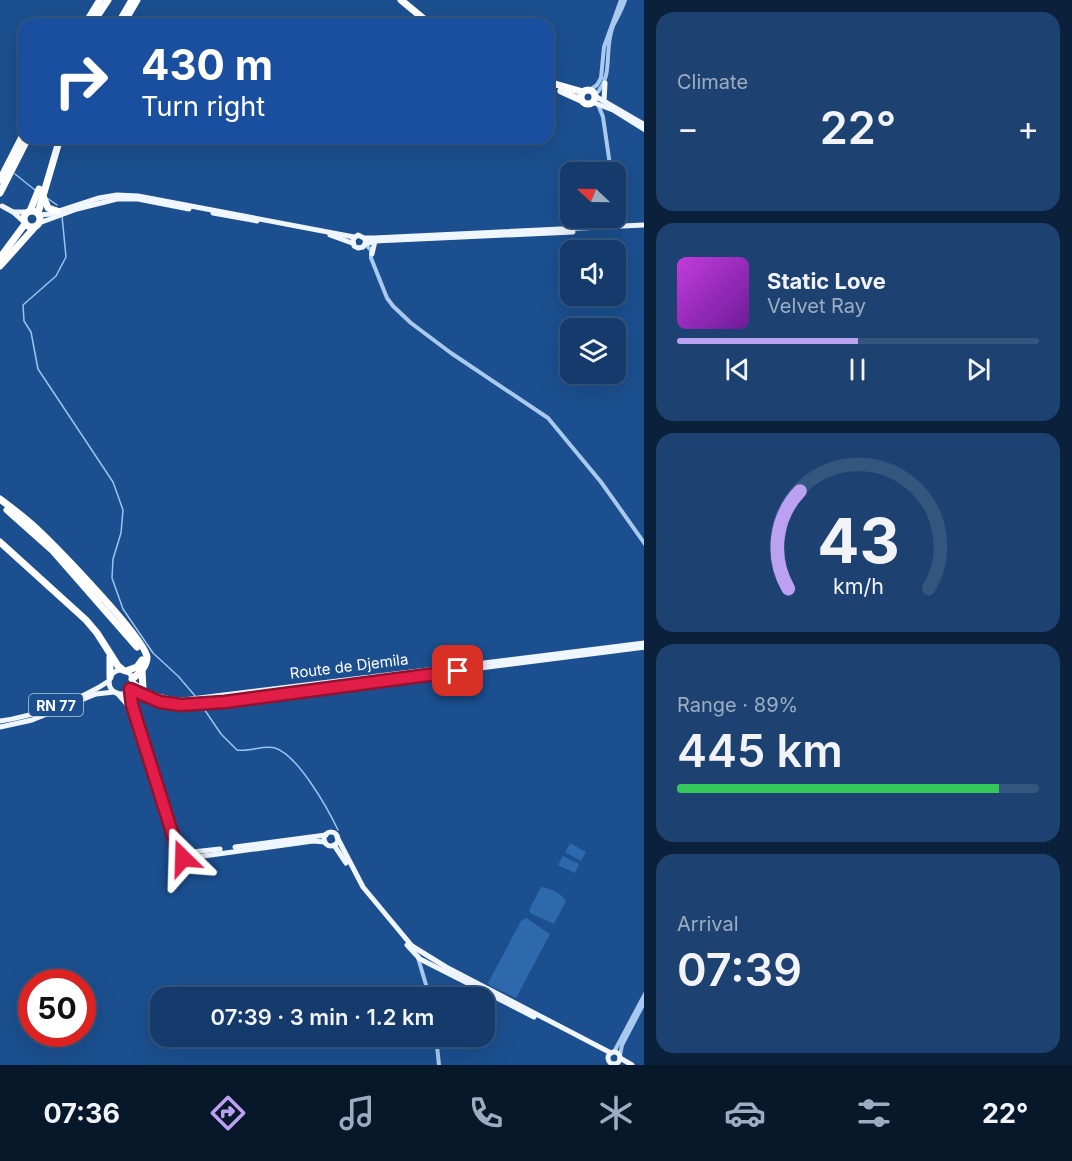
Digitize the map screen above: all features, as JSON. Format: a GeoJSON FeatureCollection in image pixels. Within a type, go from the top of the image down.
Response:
{"type":"FeatureCollection","features":[{"type":"Feature","properties":{"kind":"highway"},"geometry":{"type":"LineString","coordinates":[[89,18],[100,0]]}},
{"type":"Feature","properties":{"kind":"highway"},"geometry":{"type":"LineString","coordinates":[[96,18],[108,0]]}},
{"type":"Feature","properties":{"kind":"highway"},"geometry":{"type":"LineString","coordinates":[[122,18],[132,0]]}},
{"type":"Feature","properties":{"kind":"highway"},"geometry":{"type":"LineString","coordinates":[[126,18],[137,0]]}},
{"type":"Feature","properties":{"kind":"highway"},"geometry":{"type":"LineString","coordinates":[[401,0],[423,18]]}},
{"type":"Feature","properties":{"kind":"highway"},"geometry":{"type":"LineString","coordinates":[[408,0],[429,18]]}},
{"type":"Feature","properties":{"kind":"highway"},"geometry":{"type":"LineString","coordinates":[[554,86],[590,97]]}},
{"type":"Feature","properties":{"kind":"highway"},"geometry":{"type":"LineString","coordinates":[[0,180],[18,144]]}},
{"type":"Feature","properties":{"kind":"highway"},"geometry":{"type":"LineString","coordinates":[[0,193],[25,144]]}},
{"type":"Feature","properties":{"kind":"highway"},"geometry":{"type":"LineString","coordinates":[[0,258],[24,223],[24,216],[39,191],[53,144]]}},
{"type":"Feature","properties":{"kind":"highway"},"geometry":{"type":"LineString","coordinates":[[0,266],[37,225],[43,194],[58,144]]}},
{"type":"Feature","properties":{"kind":"highway"},"geometry":{"type":"LineString","coordinates":[[43,194],[45,205],[50,210],[57,211]]}},
{"type":"Feature","properties":{"kind":"highway"},"geometry":{"type":"LineString","coordinates":[[29,211],[39,214]]}},
{"type":"Feature","properties":{"kind":"highway"},"geometry":{"type":"LineString","coordinates":[[24,223],[30,227],[37,225]]}},
{"type":"Feature","properties":{"kind":"highway"},"geometry":{"type":"LineString","coordinates":[[0,499],[35,527],[119,616],[146,654],[147,660],[142,670],[132,680]]}},
{"type":"Feature","properties":{"kind":"highway"},"geometry":{"type":"LineString","coordinates":[[0,505],[53,551],[137,648],[142,656],[142,662],[137,668],[124,671],[86,620],[0,537]]}},
{"type":"Feature","properties":{"kind":"highway"},"geometry":{"type":"LineString","coordinates":[[0,542],[29,566]]}},
{"type":"Feature","properties":{"kind":"highway"},"geometry":{"type":"LineString","coordinates":[[108,652],[110,679]]}},
{"type":"Feature","properties":{"kind":"highway"},"geometry":{"type":"LineString","coordinates":[[142,670],[143,689]]}},
{"type":"Feature","properties":{"kind":"main road"},"geometry":{"type":"LineString","coordinates":[[605,83],[605,104]]}},
{"type":"Feature","properties":{"kind":"main road"},"geometry":{"type":"LineString","coordinates":[[590,97],[644,124]]}},
{"type":"Feature","properties":{"kind":"main road"},"geometry":{"type":"LineString","coordinates":[[605,104],[644,129]]}},
{"type":"Feature","properties":{"kind":"main road"},"geometry":{"type":"LineString","coordinates":[[39,214],[117,195],[138,196],[353,240],[360,235],[364,243]]}},
{"type":"Feature","properties":{"kind":"main road"},"geometry":{"type":"LineString","coordinates":[[37,225],[48,218],[117,199],[138,199],[222,213]]}},
{"type":"Feature","properties":{"kind":"main road"},"geometry":{"type":"LineString","coordinates":[[2,206],[24,223]]}},
{"type":"Feature","properties":{"kind":"main road"},"geometry":{"type":"LineString","coordinates":[[12,212],[29,211]]}},
{"type":"Feature","properties":{"kind":"main road"},"geometry":{"type":"LineString","coordinates":[[626,226],[644,225]]}},
{"type":"Feature","properties":{"kind":"main road"},"geometry":{"type":"LineString","coordinates":[[364,243],[591,228]]}},
{"type":"Feature","properties":{"kind":"main road"},"geometry":{"type":"LineString","coordinates":[[353,240],[355,247],[375,241],[600,231],[604,228]]}},
{"type":"Feature","properties":{"kind":"main road"},"geometry":{"type":"LineString","coordinates":[[371,254],[375,241]]}},
{"type":"Feature","properties":{"kind":"main road"},"geometry":{"type":"LineString","coordinates":[[0,727],[32,720],[96,694],[123,694],[130,690],[166,703],[197,704],[644,645]]}},
{"type":"Feature","properties":{"kind":"main road","name":"Route de Djemila"},"geometry":{"type":"LineString","coordinates":[[132,680],[143,689],[166,698],[183,700],[644,645]]}},
{"type":"Feature","properties":{"kind":"main road"},"geometry":{"type":"LineString","coordinates":[[182,854],[176,845],[130,690],[132,680],[124,671],[116,672],[110,679],[110,687],[132,714],[174,854],[175,852],[182,854],[313,841],[334,845]]}},
{"type":"Feature","properties":{"kind":"main road","name":"RN 77"},"geometry":{"type":"LineString","coordinates":[[0,721],[36,713],[91,691],[110,679]]}},
{"type":"Feature","properties":{"kind":"main road"},"geometry":{"type":"LineString","coordinates":[[182,854],[333,832],[363,887],[409,946],[616,1057]]}},
{"type":"Feature","properties":{"kind":"main road"},"geometry":{"type":"LineString","coordinates":[[325,842],[326,834]]}},
{"type":"Feature","properties":{"kind":"main road"},"geometry":{"type":"LineString","coordinates":[[334,845],[337,837]]}},
{"type":"Feature","properties":{"kind":"main road"},"geometry":{"type":"LineString","coordinates":[[334,845],[358,885],[420,958],[632,1065]]}},
{"type":"Feature","properties":{"kind":"main road"},"geometry":{"type":"LineString","coordinates":[[420,958],[423,952]]}},
{"type":"Feature","properties":{"kind":"street"},"geometry":{"type":"LineString","coordinates":[[590,97],[605,83],[608,49],[623,0]]}},
{"type":"Feature","properties":{"kind":"street"},"geometry":{"type":"LineString","coordinates":[[590,97],[601,78],[604,47],[623,0]]}},
{"type":"Feature","properties":{"kind":"street"},"geometry":{"type":"LineString","coordinates":[[590,97],[603,117]]}},
{"type":"Feature","properties":{"kind":"street"},"geometry":{"type":"LineString","coordinates":[[605,104],[603,117],[610,162]]}},
{"type":"Feature","properties":{"kind":"street"},"geometry":{"type":"LineString","coordinates":[[364,243],[370,248],[387,298],[393,306],[411,323],[451,353],[548,418],[605,488],[644,543]]}},
{"type":"Feature","properties":{"kind":"street"},"geometry":{"type":"LineString","coordinates":[[420,958],[427,987]]}},
{"type":"Feature","properties":{"kind":"street"},"geometry":{"type":"LineString","coordinates":[[616,1057],[644,996]]}},
{"type":"Feature","properties":{"kind":"street"},"geometry":{"type":"LineString","coordinates":[[616,1057],[644,1003]]}},
{"type":"Feature","properties":{"kind":"street"},"geometry":{"type":"LineString","coordinates":[[438,1047],[440,1065]]}},
{"type":"Feature","properties":{"kind":"shaded area"},"geometry":{"type":"Polygon","coordinates":[[[570,843],[586,852],[581,861],[565,852],[570,843]]]}},
{"type":"Feature","properties":{"kind":"shaded area"},"geometry":{"type":"Polygon","coordinates":[[[563,856],[579,864],[575,873],[558,865],[563,856]]]}},
{"type":"Feature","properties":{"kind":"shaded area"},"geometry":{"type":"Polygon","coordinates":[[[541,887],[555,891],[566,901],[554,924],[530,913],[529,910],[541,887]]]}},
{"type":"Feature","properties":{"kind":"shaded area"},"geometry":{"type":"Polygon","coordinates":[[[526,918],[550,934],[516,998],[488,983],[521,921],[526,918]]]}},
{"type":"Feature","properties":{"kind":"waterway"},"geometry":{"type":"LineString","coordinates":[[15,174],[35,190]]}},
{"type":"Feature","properties":{"kind":"waterway"},"geometry":{"type":"LineString","coordinates":[[47,198],[57,205]]}},
{"type":"Feature","properties":{"kind":"waterway"},"geometry":{"type":"LineString","coordinates":[[62,216],[66,257],[56,276],[23,305],[24,321],[31,332],[38,369],[113,482],[123,510],[121,533],[113,559],[112,578],[123,609],[153,653],[178,676],[196,697]]}},
{"type":"Feature","properties":{"kind":"waterway"},"geometry":{"type":"LineString","coordinates":[[202,706],[221,734],[237,750],[275,748],[293,761],[311,784],[338,830]]}},
{"type":"Feature","properties":{"kind":"route"},"geometry":{"type":"LineString","coordinates":[[183,858],[183,853],[177,848],[132,705],[130,689],[160,702],[181,705],[225,702],[458,671]]}}]}
